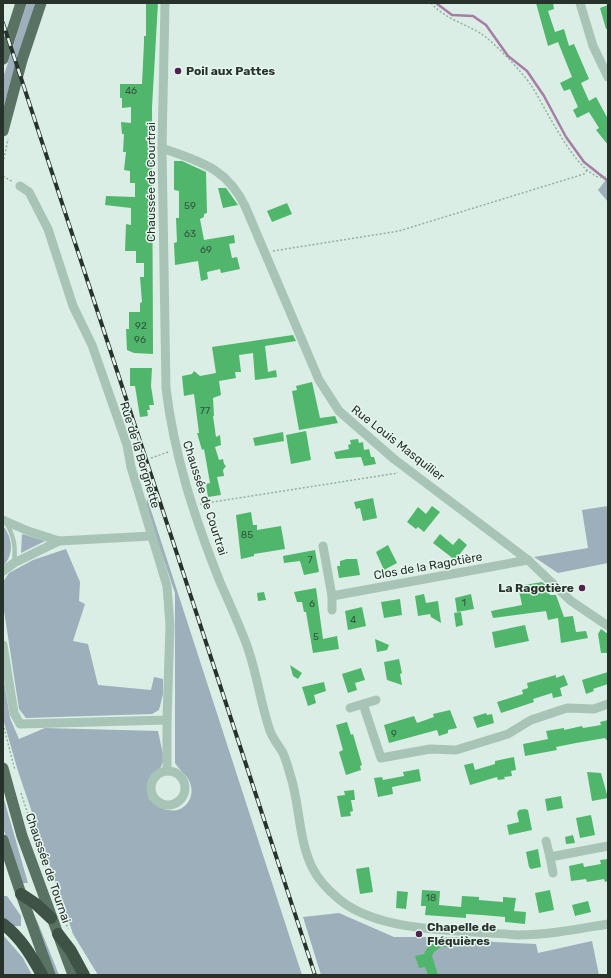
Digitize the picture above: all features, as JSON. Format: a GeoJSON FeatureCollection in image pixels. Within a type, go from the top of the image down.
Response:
{"type":"FeatureCollection","features":[{"type":"Feature","properties":{"kind":"highway"},"geometry":{"type":"LineString","coordinates":[[21,894],[57,918]]}},
{"type":"Feature","properties":{"kind":"highway"},"geometry":{"type":"LineString","coordinates":[[3,924],[11,930],[29,951],[42,975]]}},
{"type":"Feature","properties":{"kind":"highway"},"geometry":{"type":"LineString","coordinates":[[58,934],[71,951],[84,975]]}},
{"type":"Feature","properties":{"kind":"main road"},"geometry":{"type":"LineString","coordinates":[[3,59],[21,3]]}},
{"type":"Feature","properties":{"kind":"main road"},"geometry":{"type":"LineString","coordinates":[[3,130],[22,60],[41,3]]}},
{"type":"Feature","properties":{"kind":"main road","name":"Chaussée de Tournai"},"geometry":{"type":"LineString","coordinates":[[3,768],[22,836],[57,918],[58,934],[73,975]]}},
{"type":"Feature","properties":{"kind":"main road"},"geometry":{"type":"LineString","coordinates":[[3,840],[50,975]]}},
{"type":"Feature","properties":{"kind":"street","name":"Chaussée de Courtrai"},"geometry":{"type":"LineString","coordinates":[[165,3],[162,148],[166,388],[170,427],[192,505],[256,671],[264,714],[271,734],[283,754],[291,776],[307,855],[312,868],[329,891],[351,908],[361,914],[403,925],[518,935],[536,935],[608,924]]}},
{"type":"Feature","properties":{"kind":"street"},"geometry":{"type":"LineString","coordinates":[[580,3],[593,46],[608,77]]}},
{"type":"Feature","properties":{"kind":"street","name":"Rue Louis Masquilier"},"geometry":{"type":"LineString","coordinates":[[162,148],[210,166],[227,179],[241,198],[319,380],[331,402],[368,438],[528,560],[571,601],[608,626]]}},
{"type":"Feature","properties":{"kind":"street","name":"Rue de la Borgnette"},"geometry":{"type":"LineString","coordinates":[[20,186],[29,192],[48,229],[73,306],[92,346],[127,445],[131,466],[167,586],[170,625],[167,771]]}},
{"type":"Feature","properties":{"kind":"street"},"geometry":{"type":"LineString","coordinates":[[4,521],[59,541],[151,536]]}},
{"type":"Feature","properties":{"kind":"street"},"geometry":{"type":"LineString","coordinates":[[3,571],[14,563],[59,541]]}},
{"type":"Feature","properties":{"kind":"street"},"geometry":{"type":"LineString","coordinates":[[323,546],[332,596],[332,610]]}},
{"type":"Feature","properties":{"kind":"street","name":"Clos de la Ragotière"},"geometry":{"type":"LineString","coordinates":[[332,596],[528,560]]}},
{"type":"Feature","properties":{"kind":"street"},"geometry":{"type":"LineString","coordinates":[[3,645],[14,713],[20,724],[167,720]]}},
{"type":"Feature","properties":{"kind":"street"},"geometry":{"type":"LineString","coordinates":[[350,708],[376,700]]}},
{"type":"Feature","properties":{"kind":"street"},"geometry":{"type":"LineString","coordinates":[[363,704],[381,758],[430,749],[456,750],[508,734],[530,720],[568,708],[594,709],[608,704]]}},
{"type":"Feature","properties":{"kind":"street"},"geometry":{"type":"LineString","coordinates":[[546,842],[553,873]]}},
{"type":"Feature","properties":{"kind":"street"},"geometry":{"type":"LineString","coordinates":[[550,857],[608,846]]}},
{"type":"Feature","properties":{"kind":"lane"},"geometry":{"type":"LineString","coordinates":[[4,521],[12,533],[15,544],[14,563]]}},
{"type":"Feature","properties":{"kind":"path"},"geometry":{"type":"LineString","coordinates":[[431,3],[438,12],[481,34],[509,60],[530,84],[571,152],[587,170],[597,177],[608,177]]}},
{"type":"Feature","properties":{"kind":"path"},"geometry":{"type":"LineString","coordinates":[[264,252],[399,231],[584,174],[587,170]]}},
{"type":"Feature","properties":{"kind":"path"},"geometry":{"type":"LineString","coordinates":[[3,176],[20,186]]}},
{"type":"Feature","properties":{"kind":"path"},"geometry":{"type":"LineString","coordinates":[[151,458],[176,450]]}},
{"type":"Feature","properties":{"kind":"path"},"geometry":{"type":"LineString","coordinates":[[192,505],[409,470]]}},
{"type":"Feature","properties":{"kind":"path"},"geometry":{"type":"LineString","coordinates":[[3,724],[16,775]]}},
{"type":"Feature","properties":{"kind":"path"},"geometry":{"type":"LineString","coordinates":[[20,788],[46,869]]}},
{"type":"Feature","properties":{"kind":"path"},"geometry":{"type":"LineString","coordinates":[[57,918],[71,934]]}},
{"type":"Feature","properties":{"kind":"shaded area"},"geometry":{"type":"Polygon","coordinates":[[[27,3],[35,3],[3,109],[3,78],[27,3]]]}},
{"type":"Feature","properties":{"kind":"shaded area"},"geometry":{"type":"Polygon","coordinates":[[[608,177],[608,202],[598,190],[608,177]]]}},
{"type":"Feature","properties":{"kind":"shaded area"},"geometry":{"type":"Polygon","coordinates":[[[147,498],[302,975],[98,975],[73,934],[18,771],[3,719],[3,675],[10,718],[19,739],[45,728],[158,731],[164,759],[160,769],[153,775],[148,785],[149,799],[158,806],[168,810],[183,807],[189,801],[191,796],[190,782],[175,763],[175,593],[146,507],[147,498]]]}},
{"type":"Feature","properties":{"kind":"shaded area"},"geometry":{"type":"Polygon","coordinates":[[[608,506],[608,563],[558,573],[534,557],[588,548],[582,510],[608,506]]]}},
{"type":"Feature","properties":{"kind":"shaded area"},"geometry":{"type":"Polygon","coordinates":[[[3,526],[9,536],[11,546],[7,562],[3,566],[3,526]]]}},
{"type":"Feature","properties":{"kind":"shaded area"},"geometry":{"type":"Polygon","coordinates":[[[22,534],[45,541],[21,553],[22,534]]]}},
{"type":"Feature","properties":{"kind":"shaded area"},"geometry":{"type":"Polygon","coordinates":[[[66,549],[80,582],[79,601],[85,604],[73,641],[88,644],[98,685],[151,690],[154,677],[163,679],[163,694],[159,710],[152,714],[26,718],[19,709],[3,604],[3,582],[9,573],[33,560],[66,549]]]}},
{"type":"Feature","properties":{"kind":"shaded area"},"geometry":{"type":"Polygon","coordinates":[[[3,796],[28,883],[23,883],[3,828],[3,796]]]}},
{"type":"Feature","properties":{"kind":"shaded area"},"geometry":{"type":"Polygon","coordinates":[[[3,896],[7,896],[21,916],[21,926],[12,926],[3,918],[3,896]]]}},
{"type":"Feature","properties":{"kind":"shaded area"},"geometry":{"type":"Polygon","coordinates":[[[339,913],[394,937],[466,937],[494,942],[536,944],[538,953],[592,941],[599,975],[321,975],[303,917],[339,913]]]}},
{"type":"Feature","properties":{"kind":"shaded area"},"geometry":{"type":"Polygon","coordinates":[[[34,915],[38,923],[59,975],[53,975],[34,915]]]}},
{"type":"Feature","properties":{"kind":"shaded area"},"geometry":{"type":"Polygon","coordinates":[[[3,935],[23,958],[32,975],[3,975],[3,935]]]}},
{"type":"Feature","properties":{"kind":"building"},"geometry":{"type":"Polygon","coordinates":[[[146,3],[158,3],[152,107],[153,354],[134,353],[127,350],[126,329],[129,329],[129,312],[140,312],[140,303],[142,302],[140,277],[144,277],[144,263],[136,263],[136,251],[125,251],[126,224],[131,225],[131,208],[105,205],[106,196],[135,197],[135,183],[130,183],[130,171],[124,170],[126,152],[123,152],[124,134],[122,134],[121,122],[131,123],[131,107],[122,108],[120,84],[142,84],[144,36],[146,36],[146,3]]]}},
{"type":"Feature","properties":{"kind":"building"},"geometry":{"type":"Polygon","coordinates":[[[536,3],[553,3],[554,9],[548,11],[555,32],[564,29],[569,46],[574,44],[589,79],[581,83],[589,101],[596,97],[608,119],[608,145],[596,130],[599,128],[589,112],[577,118],[573,110],[578,107],[570,89],[564,91],[560,83],[572,77],[558,42],[548,46],[536,3]]]}},
{"type":"Feature","properties":{"kind":"building"},"geometry":{"type":"Polygon","coordinates":[[[608,5],[608,29],[606,29],[600,8],[608,5]]]}},
{"type":"Feature","properties":{"kind":"building"},"geometry":{"type":"Polygon","coordinates":[[[174,161],[182,161],[206,172],[207,213],[200,219],[204,240],[234,235],[235,243],[229,244],[232,258],[237,257],[240,269],[221,273],[220,269],[207,272],[208,279],[201,281],[198,261],[175,265],[174,243],[177,242],[176,218],[179,218],[179,191],[174,190],[174,161]]]}},
{"type":"Feature","properties":{"kind":"building"},"geometry":{"type":"Polygon","coordinates":[[[218,188],[226,188],[238,205],[223,208],[218,188]]]}},
{"type":"Feature","properties":{"kind":"building"},"geometry":{"type":"Polygon","coordinates":[[[287,203],[292,214],[272,222],[267,211],[287,203]]]}},
{"type":"Feature","properties":{"kind":"building"},"geometry":{"type":"Polygon","coordinates":[[[293,335],[296,341],[265,346],[268,372],[276,370],[277,377],[255,380],[253,353],[239,355],[241,372],[235,372],[236,378],[219,381],[221,395],[213,398],[213,416],[216,437],[220,435],[221,445],[215,447],[219,460],[223,459],[226,466],[223,470],[224,476],[217,477],[221,495],[208,497],[206,484],[210,483],[204,449],[202,450],[197,433],[199,433],[194,394],[184,396],[182,376],[192,374],[194,371],[200,376],[216,373],[212,347],[293,335]]]}},
{"type":"Feature","properties":{"kind":"building"},"geometry":{"type":"Polygon","coordinates":[[[130,368],[152,368],[151,386],[154,405],[149,405],[150,410],[147,410],[148,416],[140,417],[135,386],[130,386],[130,368]]]}},
{"type":"Feature","properties":{"kind":"building"},"geometry":{"type":"Polygon","coordinates":[[[312,382],[320,418],[335,416],[338,423],[299,430],[292,391],[297,390],[296,386],[312,382]]]}},
{"type":"Feature","properties":{"kind":"building"},"geometry":{"type":"Polygon","coordinates":[[[306,431],[311,460],[291,464],[286,435],[306,431]]]}},
{"type":"Feature","properties":{"kind":"building"},"geometry":{"type":"Polygon","coordinates":[[[283,432],[284,441],[255,446],[253,438],[283,432]]]}},
{"type":"Feature","properties":{"kind":"building"},"geometry":{"type":"Polygon","coordinates":[[[358,439],[359,443],[363,442],[364,450],[369,449],[371,457],[374,457],[376,464],[364,466],[361,457],[336,459],[334,452],[349,449],[348,445],[351,444],[350,440],[358,439]]]}},
{"type":"Feature","properties":{"kind":"building"},"geometry":{"type":"Polygon","coordinates":[[[373,498],[377,518],[363,521],[360,508],[356,509],[354,502],[373,498]]]}},
{"type":"Feature","properties":{"kind":"building"},"geometry":{"type":"Polygon","coordinates":[[[432,506],[440,512],[424,532],[418,527],[416,529],[407,522],[418,507],[426,514],[432,506]]]}},
{"type":"Feature","properties":{"kind":"building"},"geometry":{"type":"Polygon","coordinates":[[[251,512],[253,525],[257,525],[257,530],[281,526],[285,549],[254,554],[254,556],[241,559],[236,515],[251,512]]]}},
{"type":"Feature","properties":{"kind":"building"},"geometry":{"type":"Polygon","coordinates":[[[440,534],[453,545],[459,538],[467,545],[455,560],[433,543],[440,534]]]}},
{"type":"Feature","properties":{"kind":"building"},"geometry":{"type":"Polygon","coordinates":[[[388,545],[397,563],[384,570],[376,552],[388,545]]]}},
{"type":"Feature","properties":{"kind":"building"},"geometry":{"type":"Polygon","coordinates":[[[315,550],[319,572],[304,575],[300,561],[284,563],[283,556],[315,550]]]}},
{"type":"Feature","properties":{"kind":"building"},"geometry":{"type":"Polygon","coordinates":[[[357,559],[360,575],[339,578],[337,566],[340,566],[340,561],[357,559]]]}},
{"type":"Feature","properties":{"kind":"building"},"geometry":{"type":"Polygon","coordinates":[[[542,582],[547,586],[550,595],[556,595],[564,617],[573,616],[576,632],[586,631],[588,638],[561,643],[558,618],[548,620],[546,611],[493,618],[491,611],[522,605],[518,586],[542,582]]]}},
{"type":"Feature","properties":{"kind":"building"},"geometry":{"type":"Polygon","coordinates":[[[316,588],[323,639],[337,636],[339,649],[313,653],[306,612],[304,612],[302,602],[297,602],[294,592],[316,588]]]}},
{"type":"Feature","properties":{"kind":"building"},"geometry":{"type":"Polygon","coordinates":[[[264,592],[266,600],[258,601],[257,593],[264,592]]]}},
{"type":"Feature","properties":{"kind":"building"},"geometry":{"type":"Polygon","coordinates":[[[424,594],[426,603],[438,601],[441,623],[431,617],[430,614],[418,616],[415,596],[424,594]]]}},
{"type":"Feature","properties":{"kind":"building"},"geometry":{"type":"Polygon","coordinates":[[[471,594],[474,609],[457,612],[455,598],[471,594]]]}},
{"type":"Feature","properties":{"kind":"building"},"geometry":{"type":"Polygon","coordinates":[[[400,599],[402,615],[384,618],[381,602],[400,599]]]}},
{"type":"Feature","properties":{"kind":"building"},"geometry":{"type":"Polygon","coordinates":[[[362,607],[366,626],[348,630],[345,611],[362,607]]]}},
{"type":"Feature","properties":{"kind":"building"},"geometry":{"type":"Polygon","coordinates":[[[461,612],[463,625],[456,627],[454,613],[461,612]]]}},
{"type":"Feature","properties":{"kind":"building"},"geometry":{"type":"Polygon","coordinates":[[[525,625],[529,641],[495,648],[492,632],[525,625]]]}},
{"type":"Feature","properties":{"kind":"building"},"geometry":{"type":"Polygon","coordinates":[[[601,629],[608,634],[608,653],[601,653],[598,634],[601,629]]]}},
{"type":"Feature","properties":{"kind":"building"},"geometry":{"type":"Polygon","coordinates":[[[375,639],[389,645],[387,650],[377,652],[375,639]]]}},
{"type":"Feature","properties":{"kind":"building"},"geometry":{"type":"Polygon","coordinates":[[[399,659],[402,673],[400,674],[402,685],[387,680],[384,662],[399,659]]]}},
{"type":"Feature","properties":{"kind":"building"},"geometry":{"type":"Polygon","coordinates":[[[290,665],[302,673],[298,679],[293,676],[290,665]]]}},
{"type":"Feature","properties":{"kind":"building"},"geometry":{"type":"Polygon","coordinates":[[[361,668],[365,680],[355,683],[357,690],[348,693],[342,674],[361,668]]]}},
{"type":"Feature","properties":{"kind":"building"},"geometry":{"type":"Polygon","coordinates":[[[608,672],[608,684],[593,689],[594,691],[586,694],[582,680],[608,672]]]}},
{"type":"Feature","properties":{"kind":"building"},"geometry":{"type":"Polygon","coordinates":[[[556,675],[556,678],[564,675],[568,685],[560,688],[562,696],[553,698],[552,693],[533,699],[534,702],[501,713],[497,702],[523,694],[522,690],[528,688],[527,683],[556,675]]]}},
{"type":"Feature","properties":{"kind":"building"},"geometry":{"type":"Polygon","coordinates":[[[324,682],[326,691],[314,695],[316,703],[308,706],[302,687],[324,682]]]}},
{"type":"Feature","properties":{"kind":"building"},"geometry":{"type":"Polygon","coordinates":[[[450,710],[457,728],[448,730],[448,733],[439,736],[437,730],[389,743],[384,725],[414,716],[417,723],[434,717],[433,714],[450,710]]]}},
{"type":"Feature","properties":{"kind":"building"},"geometry":{"type":"Polygon","coordinates":[[[486,713],[487,715],[492,714],[494,723],[477,728],[473,717],[486,713]]]}},
{"type":"Feature","properties":{"kind":"building"},"geometry":{"type":"Polygon","coordinates":[[[608,720],[608,742],[605,738],[556,747],[557,750],[525,756],[523,744],[548,739],[546,731],[601,725],[600,722],[608,720]]]}},
{"type":"Feature","properties":{"kind":"building"},"geometry":{"type":"Polygon","coordinates":[[[347,722],[351,735],[353,734],[362,765],[360,766],[361,770],[346,775],[339,752],[343,750],[336,725],[347,722]]]}},
{"type":"Feature","properties":{"kind":"building"},"geometry":{"type":"Polygon","coordinates":[[[514,757],[516,770],[511,771],[512,776],[504,777],[505,779],[498,780],[497,777],[470,785],[464,765],[473,763],[475,770],[495,764],[495,761],[514,757]]]}},
{"type":"Feature","properties":{"kind":"building"},"geometry":{"type":"Polygon","coordinates":[[[419,769],[421,781],[392,787],[393,794],[378,797],[374,778],[382,777],[383,780],[404,776],[403,772],[419,769]]]}},
{"type":"Feature","properties":{"kind":"building"},"geometry":{"type":"Polygon","coordinates":[[[587,772],[601,773],[608,798],[592,801],[587,772]]]}},
{"type":"Feature","properties":{"kind":"building"},"geometry":{"type":"Polygon","coordinates":[[[354,790],[355,800],[351,800],[353,811],[350,812],[351,816],[341,817],[337,796],[345,795],[344,791],[354,790]]]}},
{"type":"Feature","properties":{"kind":"building"},"geometry":{"type":"Polygon","coordinates":[[[561,796],[563,808],[547,811],[545,799],[561,796]]]}},
{"type":"Feature","properties":{"kind":"building"},"geometry":{"type":"Polygon","coordinates":[[[519,810],[528,810],[532,830],[509,835],[507,825],[519,822],[517,813],[519,810]]]}},
{"type":"Feature","properties":{"kind":"building"},"geometry":{"type":"Polygon","coordinates":[[[591,815],[595,835],[580,838],[576,818],[591,815]]]}},
{"type":"Feature","properties":{"kind":"building"},"geometry":{"type":"Polygon","coordinates":[[[573,835],[575,843],[566,844],[565,837],[573,835]]]}},
{"type":"Feature","properties":{"kind":"building"},"geometry":{"type":"Polygon","coordinates":[[[538,849],[541,867],[531,869],[529,867],[526,852],[538,849]]]}},
{"type":"Feature","properties":{"kind":"building"},"geometry":{"type":"Polygon","coordinates":[[[608,859],[608,881],[605,882],[604,879],[587,882],[586,879],[571,881],[569,866],[583,863],[584,867],[601,864],[600,860],[608,859]]]}},
{"type":"Feature","properties":{"kind":"building"},"geometry":{"type":"Polygon","coordinates":[[[369,867],[373,892],[360,894],[356,869],[369,867]]]}},
{"type":"Feature","properties":{"kind":"building"},"geometry":{"type":"Polygon","coordinates":[[[422,890],[440,891],[439,905],[461,907],[462,896],[479,897],[479,900],[503,902],[503,897],[516,898],[514,911],[526,912],[525,924],[505,922],[505,917],[466,914],[466,918],[425,915],[426,906],[421,906],[422,890]]]}},
{"type":"Feature","properties":{"kind":"building"},"geometry":{"type":"Polygon","coordinates":[[[550,890],[554,910],[539,913],[535,893],[550,890]]]}},
{"type":"Feature","properties":{"kind":"building"},"geometry":{"type":"Polygon","coordinates":[[[397,891],[408,892],[406,909],[396,908],[397,891]]]}},
{"type":"Feature","properties":{"kind":"building"},"geometry":{"type":"Polygon","coordinates":[[[588,901],[591,912],[575,916],[572,905],[588,901]]]}},
{"type":"Feature","properties":{"kind":"building"},"geometry":{"type":"Polygon","coordinates":[[[442,938],[466,938],[467,946],[441,947],[434,952],[432,956],[438,975],[428,975],[425,967],[419,968],[415,956],[424,954],[427,948],[442,938]]]}},
{"type":"Feature","properties":{"kind":"waterway"},"geometry":{"type":"LineString","coordinates":[[436,3],[452,15],[473,16],[486,25],[508,56],[527,71],[544,96],[566,137],[584,162],[608,181]]}},
{"type":"Feature","properties":{"kind":"railway"},"geometry":{"type":"LineString","coordinates":[[3,23],[315,975]]}},
{"type":"Feature","properties":{"kind":"place","name":"Poil aux Pattes"},"geometry":{"type":"Point","coordinates":[178,71]}},
{"type":"Feature","properties":{"kind":"place","name":"La Ragotière"},"geometry":{"type":"Point","coordinates":[582,588]}},
{"type":"Feature","properties":{"kind":"place","name":"Chapelle de Fléquières"},"geometry":{"type":"Point","coordinates":[419,934]}}]}
